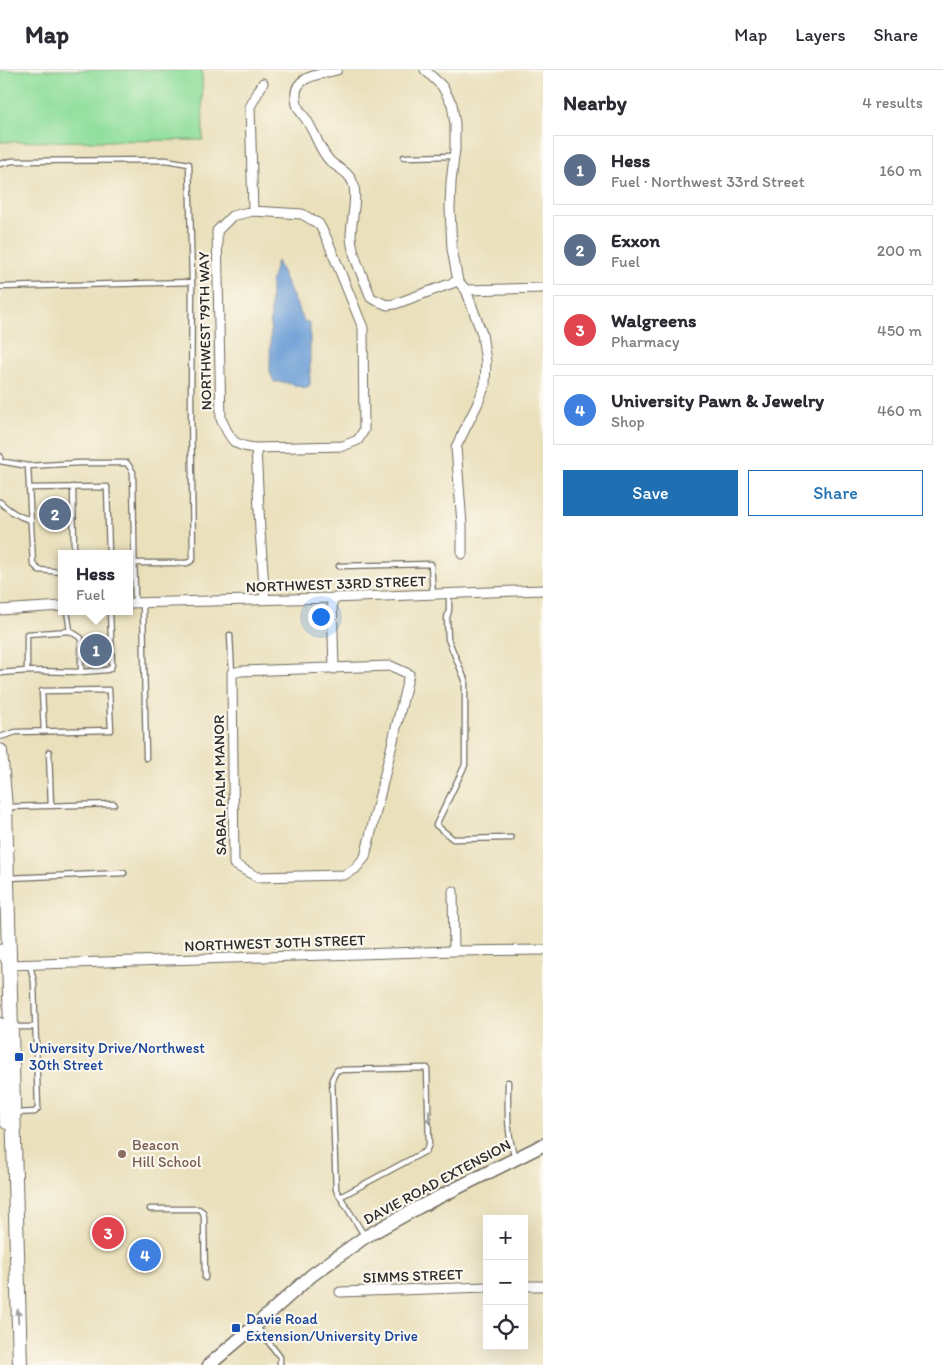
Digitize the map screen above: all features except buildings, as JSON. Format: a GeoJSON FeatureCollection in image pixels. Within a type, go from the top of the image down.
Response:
{"type":"FeatureCollection","features":[{"type":"Feature","properties":{"kind":"main road"},"geometry":{"type":"LineString","coordinates":[[0,751],[5,807],[9,965],[2,1096],[6,1120],[14,1136]]}},
{"type":"Feature","properties":{"kind":"main road"},"geometry":{"type":"LineString","coordinates":[[5,1026],[13,1113],[20,1365]]}},
{"type":"Feature","properties":{"kind":"main road","name":"DAVIE ROAD EXTENSION"},"geometry":{"type":"LineString","coordinates":[[209,1365],[256,1326],[312,1275],[365,1237],[419,1206],[543,1145]]}},
{"type":"Feature","properties":{"kind":"street"},"geometry":{"type":"LineString","coordinates":[[337,70],[317,72],[303,80],[297,86],[297,105],[313,130],[322,152],[331,162],[350,176],[354,184],[355,194],[351,235],[353,250],[371,298],[387,305],[395,304],[458,281]]}},
{"type":"Feature","properties":{"kind":"street"},"geometry":{"type":"LineString","coordinates":[[425,70],[442,86],[452,104],[455,124],[450,209],[452,249],[458,281],[466,290],[482,334],[486,362],[485,385],[456,447],[462,524],[462,554]]}},
{"type":"Feature","properties":{"kind":"street"},"geometry":{"type":"LineString","coordinates":[[263,83],[250,107],[253,210],[302,214],[319,224],[327,239],[363,328],[364,430],[358,440],[343,446],[256,448],[265,600]]}},
{"type":"Feature","properties":{"kind":"street","name":"NORTHWEST 79TH WAY"},"geometry":{"type":"LineString","coordinates":[[253,210],[232,216],[217,230],[221,418],[231,439],[242,447],[256,448]]}},
{"type":"Feature","properties":{"kind":"street"},"geometry":{"type":"LineString","coordinates":[[466,290],[543,288]]}},
{"type":"Feature","properties":{"kind":"street","name":"NORTHWEST 33RD STREET"},"geometry":{"type":"LineString","coordinates":[[136,603],[543,590]]}},
{"type":"Feature","properties":{"kind":"street"},"geometry":{"type":"LineString","coordinates":[[332,598],[334,668]]}},
{"type":"Feature","properties":{"kind":"street"},"geometry":{"type":"LineString","coordinates":[[0,610],[58,606]]}},
{"type":"Feature","properties":{"kind":"street","name":"SABAL PALM MANOR"},"geometry":{"type":"LineString","coordinates":[[391,666],[408,674],[365,857],[355,869],[344,875],[257,877],[234,864],[232,673],[242,671],[334,668],[391,666]]}},
{"type":"Feature","properties":{"kind":"street"},"geometry":{"type":"LineString","coordinates":[[453,891],[454,951]]}},
{"type":"Feature","properties":{"kind":"street"},"geometry":{"type":"LineString","coordinates":[[0,949],[9,965]]}},
{"type":"Feature","properties":{"kind":"street","name":"NORTHWEST 30TH STREET"},"geometry":{"type":"LineString","coordinates":[[9,965],[543,950]]}},
{"type":"Feature","properties":{"kind":"street"},"geometry":{"type":"LineString","coordinates":[[528,1286],[543,1286]]}},
{"type":"Feature","properties":{"kind":"street","name":"SIMMS STREET"},"geometry":{"type":"LineString","coordinates":[[340,1292],[483,1288]]}},
{"type":"Feature","properties":{"kind":"lane"},"geometry":{"type":"LineString","coordinates":[[404,156],[454,156]]}},
{"type":"Feature","properties":{"kind":"lane"},"geometry":{"type":"LineString","coordinates":[[0,164],[12,161],[166,160],[189,164],[192,282],[193,559],[187,562],[134,563]]}},
{"type":"Feature","properties":{"kind":"lane"},"geometry":{"type":"LineString","coordinates":[[0,287],[192,282]]}},
{"type":"Feature","properties":{"kind":"lane"},"geometry":{"type":"LineString","coordinates":[[0,456],[0,461],[28,466],[127,463],[133,472],[134,563],[146,758]]}},
{"type":"Feature","properties":{"kind":"lane"},"geometry":{"type":"LineString","coordinates":[[28,466],[33,564],[39,570],[58,572]]}},
{"type":"Feature","properties":{"kind":"lane"},"geometry":{"type":"LineString","coordinates":[[73,487],[74,550]]}},
{"type":"Feature","properties":{"kind":"lane"},"geometry":{"type":"LineString","coordinates":[[29,488],[107,487],[109,550]]}},
{"type":"Feature","properties":{"kind":"lane"},"geometry":{"type":"LineString","coordinates":[[0,502],[21,518],[31,520]]}},
{"type":"Feature","properties":{"kind":"lane"},"geometry":{"type":"LineString","coordinates":[[339,566],[431,564],[433,595]]}},
{"type":"Feature","properties":{"kind":"lane"},"geometry":{"type":"LineString","coordinates":[[449,594],[448,639],[465,680],[465,765],[436,825],[453,839],[511,838]]}},
{"type":"Feature","properties":{"kind":"lane"},"geometry":{"type":"LineString","coordinates":[[68,615],[70,631]]}},
{"type":"Feature","properties":{"kind":"lane"},"geometry":{"type":"LineString","coordinates":[[0,673],[27,671],[82,672],[111,668],[110,615]]}},
{"type":"Feature","properties":{"kind":"lane"},"geometry":{"type":"LineString","coordinates":[[27,671],[27,634],[70,631],[81,638],[82,672]]}},
{"type":"Feature","properties":{"kind":"lane"},"geometry":{"type":"LineString","coordinates":[[230,635],[232,673]]}},
{"type":"Feature","properties":{"kind":"lane"},"geometry":{"type":"LineString","coordinates":[[0,737],[16,732],[44,732],[111,730],[110,690],[42,691],[44,732]]}},
{"type":"Feature","properties":{"kind":"lane"},"geometry":{"type":"LineString","coordinates":[[49,752],[51,806]]}},
{"type":"Feature","properties":{"kind":"lane"},"geometry":{"type":"LineString","coordinates":[[5,807],[114,804]]}},
{"type":"Feature","properties":{"kind":"lane"},"geometry":{"type":"LineString","coordinates":[[6,878],[124,873]]}},
{"type":"Feature","properties":{"kind":"lane"},"geometry":{"type":"LineString","coordinates":[[13,1113],[35,1112],[38,1108],[34,982],[30,964]]}},
{"type":"Feature","properties":{"kind":"lane"},"geometry":{"type":"LineString","coordinates":[[5,1026],[35,1027]]}},
{"type":"Feature","properties":{"kind":"lane"},"geometry":{"type":"LineString","coordinates":[[340,1197],[426,1151],[429,1144],[427,1068],[337,1070],[332,1078],[336,1190],[340,1197],[365,1237]]}},
{"type":"Feature","properties":{"kind":"lane"},"geometry":{"type":"LineString","coordinates":[[508,1082],[508,1128],[510,1144],[515,1158]]}},
{"type":"Feature","properties":{"kind":"lane"},"geometry":{"type":"LineString","coordinates":[[150,1209],[199,1209],[203,1212],[205,1278]]}},
{"type":"Feature","properties":{"kind":"lane"},"geometry":{"type":"LineString","coordinates":[[256,1326],[280,1357],[280,1365]]}},
{"type":"Feature","properties":{"kind":"green space"},"geometry":{"type":"Polygon","coordinates":[[[0,70],[202,70],[203,140],[0,142],[0,70]]]}},
{"type":"Feature","properties":{"kind":"water"},"geometry":{"type":"Polygon","coordinates":[[[277,261],[304,321],[310,323],[310,385],[305,388],[283,382],[274,382],[270,372],[271,282],[277,261]]]}},
{"type":"Feature","properties":{"kind":"place","name":"Exxon"},"geometry":{"type":"Point","coordinates":[55,514]}},
{"type":"Feature","properties":{"kind":"place","name":"Hess"},"geometry":{"type":"Point","coordinates":[96,650]}},
{"type":"Feature","properties":{"kind":"place","name":"University Drive/Northwest 30th Street"},"geometry":{"type":"Point","coordinates":[19,1057]}},
{"type":"Feature","properties":{"kind":"place","name":"Beacon Hill School"},"geometry":{"type":"Point","coordinates":[122,1154]}},
{"type":"Feature","properties":{"kind":"place","name":"Walgreens"},"geometry":{"type":"Point","coordinates":[108,1233]}},
{"type":"Feature","properties":{"kind":"place","name":"University Pawn & Jewelry"},"geometry":{"type":"Point","coordinates":[145,1255]}},
{"type":"Feature","properties":{"kind":"place","name":"Davie Road Extension/University Drive"},"geometry":{"type":"Point","coordinates":[236,1328]}}]}
